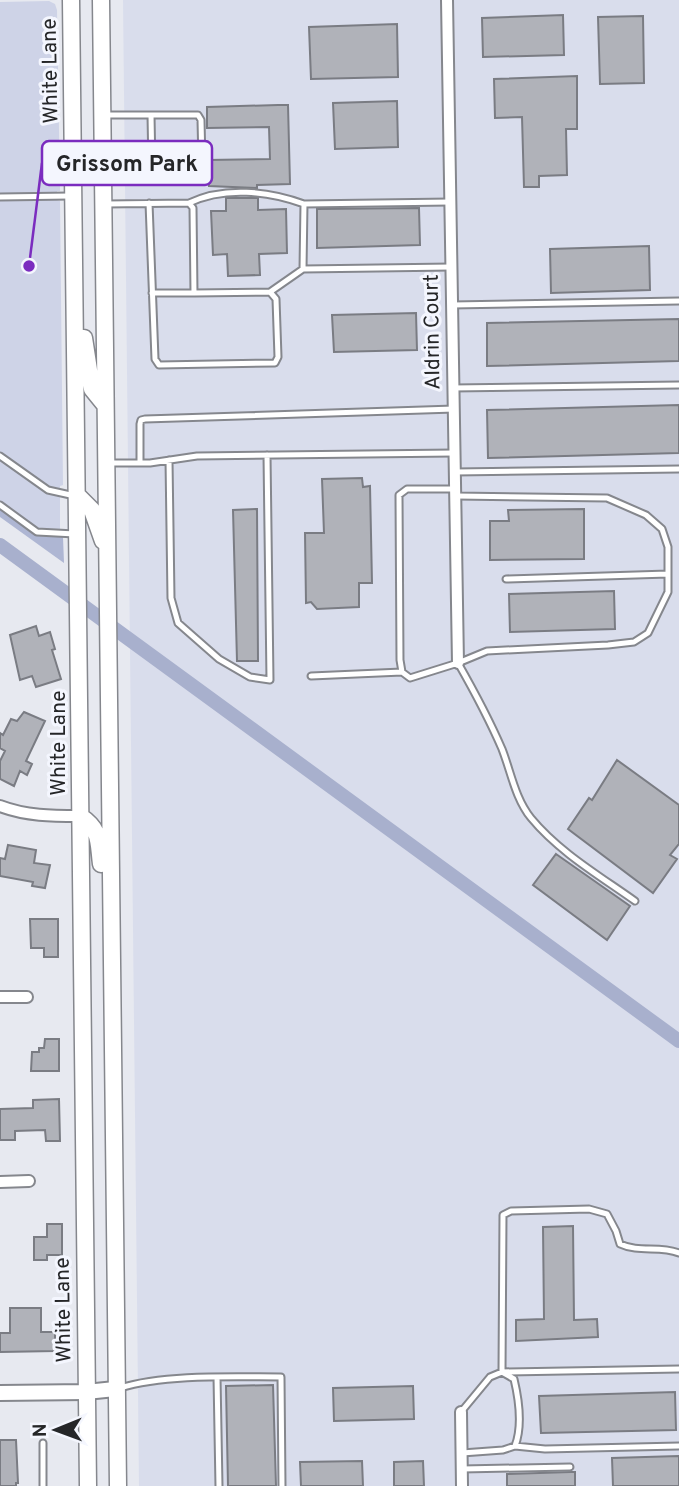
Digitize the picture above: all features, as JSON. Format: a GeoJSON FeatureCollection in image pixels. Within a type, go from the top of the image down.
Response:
{"type":"FeatureCollection","features":[{"type":"Feature","properties":{"kind":"main road","name":"White Lane"},"geometry":{"type":"LineString","coordinates":[[71,0],[88,1486]]}},
{"type":"Feature","properties":{"kind":"main road"},"geometry":{"type":"LineString","coordinates":[[102,0],[118,1486]]}},
{"type":"Feature","properties":{"kind":"main road"},"geometry":{"type":"LineString","coordinates":[[75,277],[92,389],[105,405]]}},
{"type":"Feature","properties":{"kind":"main road"},"geometry":{"type":"LineString","coordinates":[[78,496],[92,510],[108,562]]}},
{"type":"Feature","properties":{"kind":"main road"},"geometry":{"type":"LineString","coordinates":[[80,816],[93,825],[97,832],[110,936]]}},
{"type":"Feature","properties":{"kind":"street","name":"Aldrin Court"},"geometry":{"type":"LineString","coordinates":[[447,0],[458,663]]}},
{"type":"Feature","properties":{"kind":"street"},"geometry":{"type":"LineString","coordinates":[[0,806],[43,816],[80,816]]}},
{"type":"Feature","properties":{"kind":"street"},"geometry":{"type":"LineString","coordinates":[[0,997],[27,997]]}},
{"type":"Feature","properties":{"kind":"street"},"geometry":{"type":"LineString","coordinates":[[0,1182],[29,1181]]}},
{"type":"Feature","properties":{"kind":"street"},"geometry":{"type":"LineString","coordinates":[[0,1393],[115,1389]]}},
{"type":"Feature","properties":{"kind":"street"},"geometry":{"type":"LineString","coordinates":[[461,1412],[462,1486]]}},
{"type":"Feature","properties":{"kind":"lane"},"geometry":{"type":"LineString","coordinates":[[102,115],[198,115],[201,120],[202,163],[199,169],[103,169]]}},
{"type":"Feature","properties":{"kind":"lane"},"geometry":{"type":"LineString","coordinates":[[151,115],[152,169]]}},
{"type":"Feature","properties":{"kind":"lane"},"geometry":{"type":"LineString","coordinates":[[103,204],[189,202],[202,196],[266,193],[304,204],[450,202]]}},
{"type":"Feature","properties":{"kind":"lane"},"geometry":{"type":"LineString","coordinates":[[0,197],[74,196]]}},
{"type":"Feature","properties":{"kind":"lane"},"geometry":{"type":"LineString","coordinates":[[189,202],[193,208],[194,293]]}},
{"type":"Feature","properties":{"kind":"lane"},"geometry":{"type":"LineString","coordinates":[[149,203],[155,359],[159,365],[275,363],[278,357],[276,299],[270,292]]}},
{"type":"Feature","properties":{"kind":"lane"},"geometry":{"type":"LineString","coordinates":[[303,269],[304,204]]}},
{"type":"Feature","properties":{"kind":"lane"},"geometry":{"type":"LineString","coordinates":[[152,293],[270,292],[303,269],[451,267]]}},
{"type":"Feature","properties":{"kind":"lane"},"geometry":{"type":"LineString","coordinates":[[452,305],[679,301]]}},
{"type":"Feature","properties":{"kind":"lane"},"geometry":{"type":"LineString","coordinates":[[453,388],[679,385]]}},
{"type":"Feature","properties":{"kind":"lane"},"geometry":{"type":"LineString","coordinates":[[140,463],[140,425],[141,420],[145,419],[454,409]]}},
{"type":"Feature","properties":{"kind":"lane"},"geometry":{"type":"LineString","coordinates":[[106,463],[140,463],[197,456],[454,453]]}},
{"type":"Feature","properties":{"kind":"lane"},"geometry":{"type":"LineString","coordinates":[[169,460],[171,598],[178,623],[219,659],[250,677],[270,680],[267,455]]}},
{"type":"Feature","properties":{"kind":"lane"},"geometry":{"type":"LineString","coordinates":[[0,456],[48,490],[78,496]]}},
{"type":"Feature","properties":{"kind":"lane"},"geometry":{"type":"LineString","coordinates":[[455,472],[679,469]]}},
{"type":"Feature","properties":{"kind":"lane"},"geometry":{"type":"LineString","coordinates":[[311,676],[402,672],[410,678],[417,678],[487,651],[634,642],[649,633],[668,592],[668,547],[662,529],[646,515],[607,498],[407,489],[399,495],[402,672]]}},
{"type":"Feature","properties":{"kind":"lane"},"geometry":{"type":"LineString","coordinates":[[0,505],[37,532],[78,534]]}},
{"type":"Feature","properties":{"kind":"lane"},"geometry":{"type":"LineString","coordinates":[[506,579],[668,574]]}},
{"type":"Feature","properties":{"kind":"lane"},"geometry":{"type":"LineString","coordinates":[[458,663],[501,748],[517,796],[531,817],[561,848],[635,901]]}},
{"type":"Feature","properties":{"kind":"lane"},"geometry":{"type":"LineString","coordinates":[[502,1371],[503,1215],[510,1211],[589,1209],[607,1214],[620,1244],[632,1250],[671,1250],[679,1253]]}},
{"type":"Feature","properties":{"kind":"lane"},"geometry":{"type":"LineString","coordinates":[[461,1412],[490,1377],[502,1371],[679,1369]]}},
{"type":"Feature","properties":{"kind":"lane"},"geometry":{"type":"LineString","coordinates":[[502,1371],[514,1379],[518,1396],[519,1435],[515,1446]]}},
{"type":"Feature","properties":{"kind":"lane"},"geometry":{"type":"LineString","coordinates":[[217,1377],[219,1486]]}},
{"type":"Feature","properties":{"kind":"lane"},"geometry":{"type":"LineString","coordinates":[[115,1389],[136,1383],[217,1377],[281,1377],[282,1486]]}},
{"type":"Feature","properties":{"kind":"lane"},"geometry":{"type":"LineString","coordinates":[[43,1443],[43,1486]]}},
{"type":"Feature","properties":{"kind":"lane"},"geometry":{"type":"LineString","coordinates":[[462,1453],[503,1450],[515,1446],[545,1449],[679,1446]]}},
{"type":"Feature","properties":{"kind":"lane"},"geometry":{"type":"LineString","coordinates":[[462,1469],[570,1467]]}},
{"type":"Feature","properties":{"kind":"shaded area"},"geometry":{"type":"Polygon","coordinates":[[[123,0],[679,0],[679,1486],[139,1486],[123,0]]]}},
{"type":"Feature","properties":{"kind":"shaded area"},"geometry":{"type":"Polygon","coordinates":[[[49,1],[55,4],[57,10],[60,191],[57,191],[57,200],[60,201],[63,485],[60,486],[60,558],[0,514],[0,2],[49,1]]]}},
{"type":"Feature","properties":{"kind":"shaded area"},"geometry":{"type":"Polygon","coordinates":[[[0,509],[37,536],[63,537],[64,563],[0,517],[0,509]]]}},
{"type":"Feature","properties":{"kind":"building"},"geometry":{"type":"Polygon","coordinates":[[[563,15],[564,55],[483,57],[482,18],[563,15]]]}},
{"type":"Feature","properties":{"kind":"building"},"geometry":{"type":"Polygon","coordinates":[[[643,16],[644,83],[600,84],[598,17],[643,16]]]}},
{"type":"Feature","properties":{"kind":"building"},"geometry":{"type":"Polygon","coordinates":[[[397,24],[398,77],[311,79],[309,27],[397,24]]]}},
{"type":"Feature","properties":{"kind":"building"},"geometry":{"type":"Polygon","coordinates":[[[577,76],[577,129],[566,129],[567,175],[539,176],[539,187],[524,187],[522,117],[495,118],[494,79],[577,76]]]}},
{"type":"Feature","properties":{"kind":"building"},"geometry":{"type":"Polygon","coordinates":[[[397,101],[398,147],[335,149],[333,103],[397,101]]]}},
{"type":"Feature","properties":{"kind":"building"},"geometry":{"type":"Polygon","coordinates":[[[288,105],[290,184],[257,185],[257,188],[209,186],[208,160],[270,159],[269,127],[207,128],[207,107],[288,105]]]}},
{"type":"Feature","properties":{"kind":"building"},"geometry":{"type":"Polygon","coordinates":[[[226,198],[258,198],[258,210],[286,209],[287,253],[259,254],[260,275],[228,276],[227,254],[213,255],[211,211],[226,211],[226,198]]]}},
{"type":"Feature","properties":{"kind":"building"},"geometry":{"type":"Polygon","coordinates":[[[419,208],[420,245],[317,248],[317,209],[419,208]]]}},
{"type":"Feature","properties":{"kind":"building"},"geometry":{"type":"Polygon","coordinates":[[[649,246],[650,290],[551,293],[550,249],[649,246]]]}},
{"type":"Feature","properties":{"kind":"building"},"geometry":{"type":"Polygon","coordinates":[[[416,313],[417,350],[334,352],[332,315],[416,313]]]}},
{"type":"Feature","properties":{"kind":"building"},"geometry":{"type":"Polygon","coordinates":[[[679,319],[679,361],[487,366],[487,323],[679,319]]]}},
{"type":"Feature","properties":{"kind":"building"},"geometry":{"type":"Polygon","coordinates":[[[679,405],[679,453],[488,458],[487,410],[679,405]]]}},
{"type":"Feature","properties":{"kind":"building"},"geometry":{"type":"Polygon","coordinates":[[[362,478],[363,487],[370,486],[372,583],[359,583],[359,607],[317,609],[311,602],[306,603],[305,533],[324,533],[322,479],[362,478]]]}},
{"type":"Feature","properties":{"kind":"building"},"geometry":{"type":"Polygon","coordinates":[[[257,509],[258,661],[237,661],[233,510],[257,509]]]}},
{"type":"Feature","properties":{"kind":"building"},"geometry":{"type":"Polygon","coordinates":[[[584,509],[584,559],[490,560],[490,521],[509,521],[508,510],[584,509]]]}},
{"type":"Feature","properties":{"kind":"building"},"geometry":{"type":"Polygon","coordinates":[[[614,591],[615,629],[510,632],[509,594],[614,591]]]}},
{"type":"Feature","properties":{"kind":"building"},"geometry":{"type":"Polygon","coordinates":[[[36,626],[39,636],[50,632],[55,649],[52,650],[61,679],[36,687],[32,676],[20,680],[10,635],[36,626]]]}},
{"type":"Feature","properties":{"kind":"building"},"geometry":{"type":"Polygon","coordinates":[[[24,712],[45,721],[26,761],[32,764],[27,775],[20,771],[14,786],[0,779],[0,761],[5,751],[0,748],[0,733],[3,735],[11,719],[17,721],[24,712]]]}},
{"type":"Feature","properties":{"kind":"building"},"geometry":{"type":"Polygon","coordinates":[[[617,760],[679,805],[679,844],[670,855],[677,859],[653,893],[568,829],[589,798],[592,800],[617,760]]]}},
{"type":"Feature","properties":{"kind":"building"},"geometry":{"type":"Polygon","coordinates":[[[8,845],[36,850],[34,863],[50,865],[45,888],[32,886],[33,882],[0,876],[0,858],[5,859],[8,845]]]}},
{"type":"Feature","properties":{"kind":"building"},"geometry":{"type":"Polygon","coordinates":[[[556,854],[630,906],[607,940],[533,885],[556,854]]]}},
{"type":"Feature","properties":{"kind":"building"},"geometry":{"type":"Polygon","coordinates":[[[30,919],[58,919],[58,957],[44,957],[44,948],[31,948],[30,919]]]}},
{"type":"Feature","properties":{"kind":"building"},"geometry":{"type":"Polygon","coordinates":[[[45,1039],[59,1039],[59,1071],[31,1071],[32,1052],[39,1052],[39,1048],[44,1048],[45,1039]]]}},
{"type":"Feature","properties":{"kind":"building"},"geometry":{"type":"Polygon","coordinates":[[[59,1099],[60,1141],[46,1141],[45,1130],[15,1131],[15,1140],[0,1140],[0,1109],[33,1108],[33,1100],[59,1099]]]}},
{"type":"Feature","properties":{"kind":"building"},"geometry":{"type":"Polygon","coordinates":[[[47,1224],[62,1224],[62,1255],[47,1255],[47,1260],[34,1260],[34,1237],[47,1237],[47,1224]]]}},
{"type":"Feature","properties":{"kind":"building"},"geometry":{"type":"Polygon","coordinates":[[[573,1226],[574,1320],[597,1319],[598,1337],[516,1341],[516,1320],[544,1319],[543,1227],[573,1226]]]}},
{"type":"Feature","properties":{"kind":"building"},"geometry":{"type":"Polygon","coordinates":[[[10,1308],[41,1308],[41,1332],[55,1332],[55,1351],[0,1352],[0,1333],[10,1333],[10,1308]]]}},
{"type":"Feature","properties":{"kind":"building"},"geometry":{"type":"Polygon","coordinates":[[[273,1385],[276,1486],[228,1486],[226,1386],[273,1385]]]}},
{"type":"Feature","properties":{"kind":"building"},"geometry":{"type":"Polygon","coordinates":[[[413,1386],[414,1419],[334,1421],[333,1388],[413,1386]]]}},
{"type":"Feature","properties":{"kind":"building"},"geometry":{"type":"Polygon","coordinates":[[[675,1392],[676,1430],[541,1433],[539,1396],[675,1392]]]}},
{"type":"Feature","properties":{"kind":"building"},"geometry":{"type":"Polygon","coordinates":[[[0,1440],[16,1440],[16,1486],[0,1486],[0,1440]]]}},
{"type":"Feature","properties":{"kind":"building"},"geometry":{"type":"Polygon","coordinates":[[[679,1456],[679,1486],[613,1486],[612,1458],[679,1456]]]}},
{"type":"Feature","properties":{"kind":"building"},"geometry":{"type":"Polygon","coordinates":[[[362,1461],[363,1486],[301,1486],[300,1462],[362,1461]]]}},
{"type":"Feature","properties":{"kind":"building"},"geometry":{"type":"Polygon","coordinates":[[[423,1461],[424,1486],[394,1486],[394,1462],[423,1461]]]}},
{"type":"Feature","properties":{"kind":"building"},"geometry":{"type":"Polygon","coordinates":[[[575,1472],[575,1486],[507,1486],[507,1474],[575,1472]]]}},
{"type":"Feature","properties":{"kind":"waterway"},"geometry":{"type":"LineString","coordinates":[[0,545],[679,1041]]}},
{"type":"Feature","properties":{"kind":"place","name":"Grissom Park"},"geometry":{"type":"Point","coordinates":[29,266]}}]}
